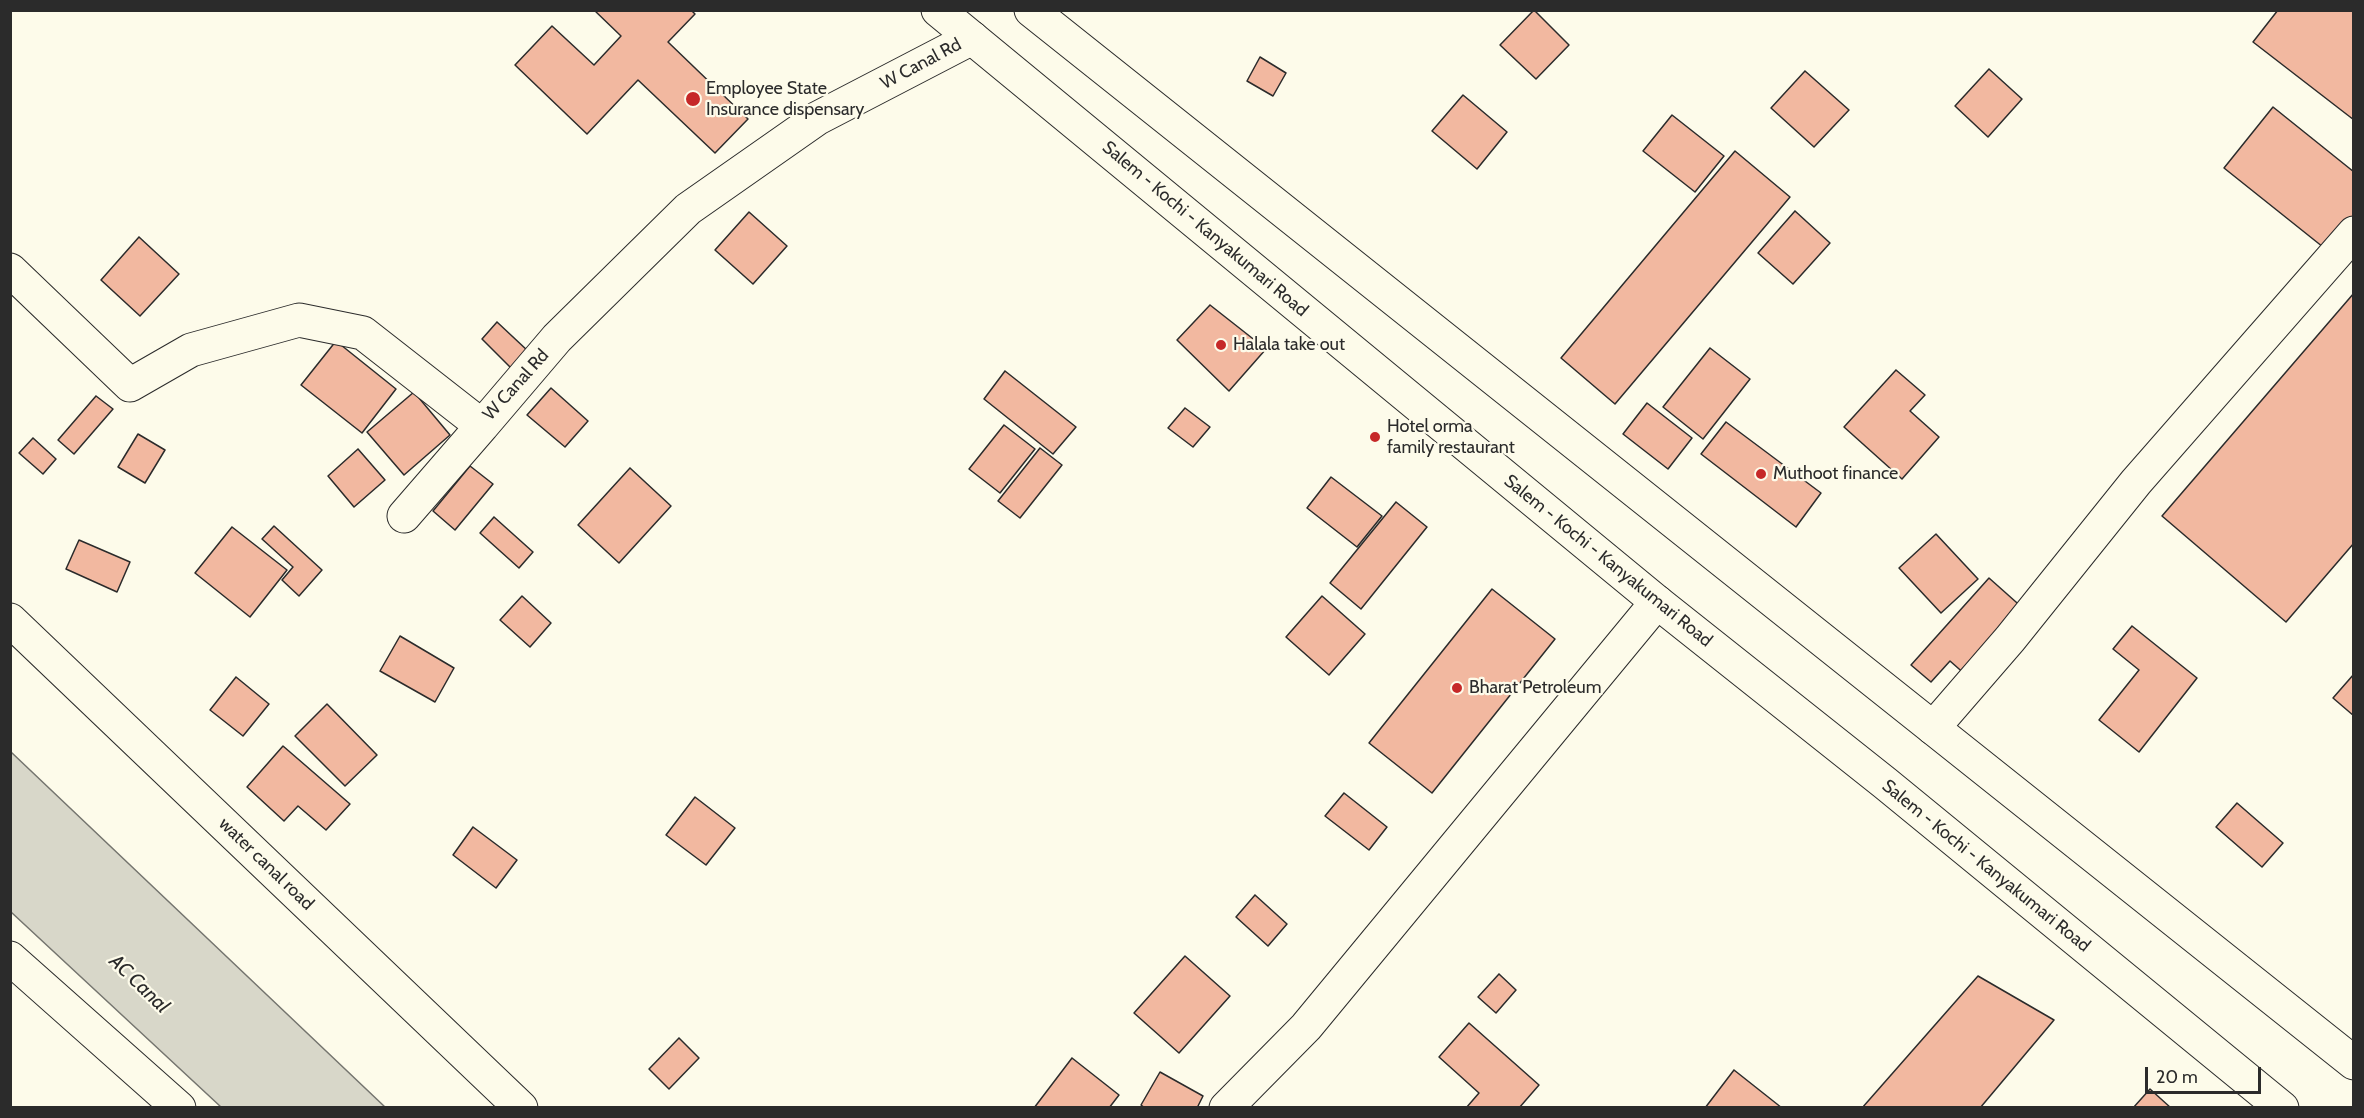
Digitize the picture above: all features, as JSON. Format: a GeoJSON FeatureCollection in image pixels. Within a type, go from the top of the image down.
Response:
{"type":"FeatureCollection","features":[{"type":"Feature","properties":{"kind":"main road","name":"Salem - Kochi - Kanyakumari Road"},"geometry":{"type":"LineString","coordinates":[[938,10],[1657,602],[1894,790],[2282,1107]]}},
{"type":"Feature","properties":{"kind":"main road"},"geometry":{"type":"LineString","coordinates":[[1031,10],[2354,1063]]}},
{"type":"Feature","properties":{"kind":"main road","name":"W Canal Rd"},"geometry":{"type":"LineString","coordinates":[[10,270],[130,385],[191,350],[299,320],[363,333],[482,426],[557,338],[688,209],[818,118],[972,38]]}},
{"type":"Feature","properties":{"kind":"main road"},"geometry":{"type":"LineString","coordinates":[[1933,728],[2010,639],[2136,482],[2354,233]]}},
{"type":"Feature","properties":{"kind":"main road"},"geometry":{"type":"LineString","coordinates":[[404,516],[482,426]]}},
{"type":"Feature","properties":{"kind":"main road"},"geometry":{"type":"LineString","coordinates":[[1226,1107],[1306,1027],[1657,602]]}},
{"type":"Feature","properties":{"kind":"main road","name":"water canal road"},"geometry":{"type":"LineString","coordinates":[[10,620],[521,1107]]}},
{"type":"Feature","properties":{"kind":"main road"},"geometry":{"type":"LineString","coordinates":[[10,958],[179,1107]]}},
{"type":"Feature","properties":{"kind":"water","name":"AC Canal"},"geometry":{"type":"Polygon","coordinates":[[[10,752],[385,1107],[221,1107],[11,912],[10,752]]]}},
{"type":"Feature","properties":{"kind":"building","name":"Employee State Insurance dispensary"},"geometry":{"type":"Polygon","coordinates":[[[594,10],[691,10],[695,14],[668,42],[748,119],[715,153],[638,80],[587,134],[515,65],[552,26],[594,65],[621,36],[594,10]]]}},
{"type":"Feature","properties":{"kind":"building"},"geometry":{"type":"Polygon","coordinates":[[[1534,10],[1569,45],[1536,79],[1500,45],[1534,10]]]}},
{"type":"Feature","properties":{"kind":"building"},"geometry":{"type":"Polygon","coordinates":[[[2278,10],[2354,10],[2354,120],[2253,42],[2278,10]]]}},
{"type":"Feature","properties":{"kind":"building"},"geometry":{"type":"Polygon","coordinates":[[[1260,57],[1286,73],[1273,96],[1247,81],[1260,57]]]}},
{"type":"Feature","properties":{"kind":"building"},"geometry":{"type":"Polygon","coordinates":[[[1989,69],[2022,99],[1988,137],[1955,106],[1989,69]]]}},
{"type":"Feature","properties":{"kind":"building"},"geometry":{"type":"Polygon","coordinates":[[[1805,71],[1849,110],[1814,147],[1771,108],[1805,71]]]}},
{"type":"Feature","properties":{"kind":"building"},"geometry":{"type":"Polygon","coordinates":[[[1463,95],[1507,132],[1477,169],[1432,131],[1463,95]]]}},
{"type":"Feature","properties":{"kind":"building"},"geometry":{"type":"Polygon","coordinates":[[[2273,107],[2354,172],[2354,219],[2328,251],[2224,168],[2273,107]]]}},
{"type":"Feature","properties":{"kind":"building"},"geometry":{"type":"Polygon","coordinates":[[[1672,115],[1724,156],[1695,192],[1643,151],[1672,115]]]}},
{"type":"Feature","properties":{"kind":"building"},"geometry":{"type":"Polygon","coordinates":[[[1735,151],[1790,197],[1615,404],[1561,358],[1735,151]]]}},
{"type":"Feature","properties":{"kind":"building"},"geometry":{"type":"Polygon","coordinates":[[[1795,211],[1830,243],[1793,284],[1758,253],[1795,211]]]}},
{"type":"Feature","properties":{"kind":"building"},"geometry":{"type":"Polygon","coordinates":[[[749,212],[787,246],[753,284],[715,250],[749,212]]]}},
{"type":"Feature","properties":{"kind":"building"},"geometry":{"type":"Polygon","coordinates":[[[139,237],[179,274],[140,316],[101,280],[139,237]]]}},
{"type":"Feature","properties":{"kind":"building"},"geometry":{"type":"Polygon","coordinates":[[[2354,293],[2354,543],[2286,622],[2162,516],[2354,293]]]}},
{"type":"Feature","properties":{"kind":"building","name":"Halala take out"},"geometry":{"type":"Polygon","coordinates":[[[1210,305],[1266,349],[1229,391],[1177,340],[1210,305]]]}},
{"type":"Feature","properties":{"kind":"building"},"geometry":{"type":"Polygon","coordinates":[[[497,322],[528,351],[511,368],[482,339],[497,322]]]}},
{"type":"Feature","properties":{"kind":"building"},"geometry":{"type":"Polygon","coordinates":[[[336,341],[396,389],[362,433],[301,385],[336,341]]]}},
{"type":"Feature","properties":{"kind":"building"},"geometry":{"type":"Polygon","coordinates":[[[1710,348],[1750,379],[1703,439],[1663,407],[1710,348]]]}},
{"type":"Feature","properties":{"kind":"building"},"geometry":{"type":"Polygon","coordinates":[[[1896,370],[1925,395],[1910,411],[1939,437],[1902,479],[1844,427],[1896,370]]]}},
{"type":"Feature","properties":{"kind":"building"},"geometry":{"type":"Polygon","coordinates":[[[1005,371],[1076,427],[1053,454],[984,399],[1005,371]]]}},
{"type":"Feature","properties":{"kind":"building"},"geometry":{"type":"Polygon","coordinates":[[[551,388],[588,421],[565,447],[527,415],[551,388]]]}},
{"type":"Feature","properties":{"kind":"building"},"geometry":{"type":"Polygon","coordinates":[[[414,392],[450,435],[404,475],[367,432],[414,392]]]}},
{"type":"Feature","properties":{"kind":"building"},"geometry":{"type":"Polygon","coordinates":[[[96,396],[113,409],[74,454],[58,440],[96,396]]]}},
{"type":"Feature","properties":{"kind":"building"},"geometry":{"type":"Polygon","coordinates":[[[1647,403],[1692,438],[1668,469],[1623,434],[1647,403]]]}},
{"type":"Feature","properties":{"kind":"building"},"geometry":{"type":"Polygon","coordinates":[[[1185,408],[1210,427],[1193,447],[1168,428],[1185,408]]]}},
{"type":"Feature","properties":{"kind":"building","name":"Muthoot finance"},"geometry":{"type":"Polygon","coordinates":[[[1726,422],[1821,493],[1796,527],[1701,454],[1726,422]]]}},
{"type":"Feature","properties":{"kind":"building"},"geometry":{"type":"Polygon","coordinates":[[[1004,425],[1035,449],[1000,493],[969,469],[1004,425]]]}},
{"type":"Feature","properties":{"kind":"building"},"geometry":{"type":"Polygon","coordinates":[[[138,434],[165,450],[145,483],[118,467],[138,434]]]}},
{"type":"Feature","properties":{"kind":"building"},"geometry":{"type":"Polygon","coordinates":[[[33,438],[56,459],[43,474],[19,453],[33,438]]]}},
{"type":"Feature","properties":{"kind":"building"},"geometry":{"type":"Polygon","coordinates":[[[1040,448],[1062,465],[1020,518],[998,501],[1040,448]]]}},
{"type":"Feature","properties":{"kind":"building"},"geometry":{"type":"Polygon","coordinates":[[[358,449],[385,480],[354,507],[328,476],[358,449]]]}},
{"type":"Feature","properties":{"kind":"building"},"geometry":{"type":"Polygon","coordinates":[[[470,466],[493,484],[455,530],[433,511],[470,466]]]}},
{"type":"Feature","properties":{"kind":"building"},"geometry":{"type":"Polygon","coordinates":[[[630,468],[671,506],[619,563],[578,525],[630,468]]]}},
{"type":"Feature","properties":{"kind":"building"},"geometry":{"type":"Polygon","coordinates":[[[1331,477],[1382,516],[1357,547],[1307,508],[1331,477]]]}},
{"type":"Feature","properties":{"kind":"building"},"geometry":{"type":"Polygon","coordinates":[[[1396,502],[1427,527],[1361,609],[1330,583],[1396,502]]]}},
{"type":"Feature","properties":{"kind":"building"},"geometry":{"type":"Polygon","coordinates":[[[494,517],[533,552],[519,568],[480,533],[494,517]]]}},
{"type":"Feature","properties":{"kind":"building"},"geometry":{"type":"Polygon","coordinates":[[[274,526],[322,570],[299,596],[282,580],[293,567],[262,539],[274,526]]]}},
{"type":"Feature","properties":{"kind":"building"},"geometry":{"type":"Polygon","coordinates":[[[232,527],[287,570],[250,617],[195,573],[232,527]]]}},
{"type":"Feature","properties":{"kind":"building"},"geometry":{"type":"Polygon","coordinates":[[[1936,534],[1978,579],[1941,613],[1899,568],[1936,534]]]}},
{"type":"Feature","properties":{"kind":"building"},"geometry":{"type":"Polygon","coordinates":[[[79,540],[130,562],[117,592],[66,569],[79,540]]]}},
{"type":"Feature","properties":{"kind":"building"},"geometry":{"type":"Polygon","coordinates":[[[1989,578],[2025,610],[1967,676],[1950,661],[1931,682],[1911,665],[1989,578]]]}},
{"type":"Feature","properties":{"kind":"building"},"geometry":{"type":"Polygon","coordinates":[[[1492,589],[1555,639],[1432,793],[1369,743],[1492,589]]]}},
{"type":"Feature","properties":{"kind":"building"},"geometry":{"type":"Polygon","coordinates":[[[522,596],[551,623],[530,647],[500,620],[522,596]]]}},
{"type":"Feature","properties":{"kind":"building"},"geometry":{"type":"Polygon","coordinates":[[[1322,596],[1365,634],[1329,675],[1286,637],[1322,596]]]}},
{"type":"Feature","properties":{"kind":"building"},"geometry":{"type":"Polygon","coordinates":[[[2132,626],[2197,678],[2139,752],[2099,720],[2139,670],[2113,649],[2132,626]]]}},
{"type":"Feature","properties":{"kind":"building"},"geometry":{"type":"Polygon","coordinates":[[[400,636],[454,668],[435,702],[380,671],[400,636]]]}},
{"type":"Feature","properties":{"kind":"building"},"geometry":{"type":"Polygon","coordinates":[[[2354,674],[2354,716],[2333,698],[2354,674]]]}},
{"type":"Feature","properties":{"kind":"building"},"geometry":{"type":"Polygon","coordinates":[[[236,677],[269,704],[243,736],[210,710],[236,677]]]}},
{"type":"Feature","properties":{"kind":"building"},"geometry":{"type":"Polygon","coordinates":[[[327,704],[377,755],[345,786],[295,736],[327,704]]]}},
{"type":"Feature","properties":{"kind":"building"},"geometry":{"type":"Polygon","coordinates":[[[283,746],[350,804],[326,830],[298,806],[284,821],[247,787],[283,746]]]}},
{"type":"Feature","properties":{"kind":"building"},"geometry":{"type":"Polygon","coordinates":[[[1344,793],[1387,827],[1369,850],[1325,816],[1344,793]]]}},
{"type":"Feature","properties":{"kind":"building"},"geometry":{"type":"Polygon","coordinates":[[[695,797],[735,828],[706,865],[666,835],[695,797]]]}},
{"type":"Feature","properties":{"kind":"building"},"geometry":{"type":"Polygon","coordinates":[[[2237,803],[2283,843],[2262,867],[2216,827],[2237,803]]]}},
{"type":"Feature","properties":{"kind":"building"},"geometry":{"type":"Polygon","coordinates":[[[473,827],[517,860],[496,888],[453,855],[473,827]]]}},
{"type":"Feature","properties":{"kind":"building"},"geometry":{"type":"Polygon","coordinates":[[[1255,895],[1287,924],[1268,946],[1236,917],[1255,895]]]}},
{"type":"Feature","properties":{"kind":"building"},"geometry":{"type":"Polygon","coordinates":[[[1185,956],[1230,996],[1179,1053],[1134,1013],[1185,956]]]}},
{"type":"Feature","properties":{"kind":"building"},"geometry":{"type":"Polygon","coordinates":[[[1499,974],[1516,990],[1496,1013],[1478,997],[1499,974]]]}},
{"type":"Feature","properties":{"kind":"building"},"geometry":{"type":"Polygon","coordinates":[[[1978,976],[2054,1020],[1980,1108],[1862,1108],[1978,976]]]}},
{"type":"Feature","properties":{"kind":"building"},"geometry":{"type":"Polygon","coordinates":[[[1469,1023],[1539,1085],[1519,1108],[1466,1108],[1479,1093],[1439,1057],[1469,1023]]]}},
{"type":"Feature","properties":{"kind":"building"},"geometry":{"type":"Polygon","coordinates":[[[679,1038],[699,1058],[669,1089],[649,1069],[679,1038]]]}},
{"type":"Feature","properties":{"kind":"building"},"geometry":{"type":"Polygon","coordinates":[[[1072,1058],[1119,1095],[1109,1108],[1034,1108],[1072,1058]]]}},
{"type":"Feature","properties":{"kind":"building"},"geometry":{"type":"Polygon","coordinates":[[[1734,1070],[1782,1108],[1705,1108],[1734,1070]]]}},
{"type":"Feature","properties":{"kind":"building"},"geometry":{"type":"Polygon","coordinates":[[[1160,1072],[1203,1096],[1197,1108],[1145,1108],[1141,1105],[1160,1072]]]}},
{"type":"Feature","properties":{"kind":"building"},"geometry":{"type":"Polygon","coordinates":[[[2150,1089],[2171,1108],[2133,1108],[2150,1089]]]}},
{"type":"Feature","properties":{"kind":"place","name":"Employee State Insurance dispensary"},"geometry":{"type":"Point","coordinates":[693,99]}},
{"type":"Feature","properties":{"kind":"place","name":"Halala take out"},"geometry":{"type":"Point","coordinates":[1221,345]}},
{"type":"Feature","properties":{"kind":"place","name":"Hotel orma family restaurant"},"geometry":{"type":"Point","coordinates":[1375,437]}},
{"type":"Feature","properties":{"kind":"place","name":"Muthoot finance"},"geometry":{"type":"Point","coordinates":[1761,474]}},
{"type":"Feature","properties":{"kind":"place","name":"Bharat Petroleum"},"geometry":{"type":"Point","coordinates":[1457,688]}}]}
